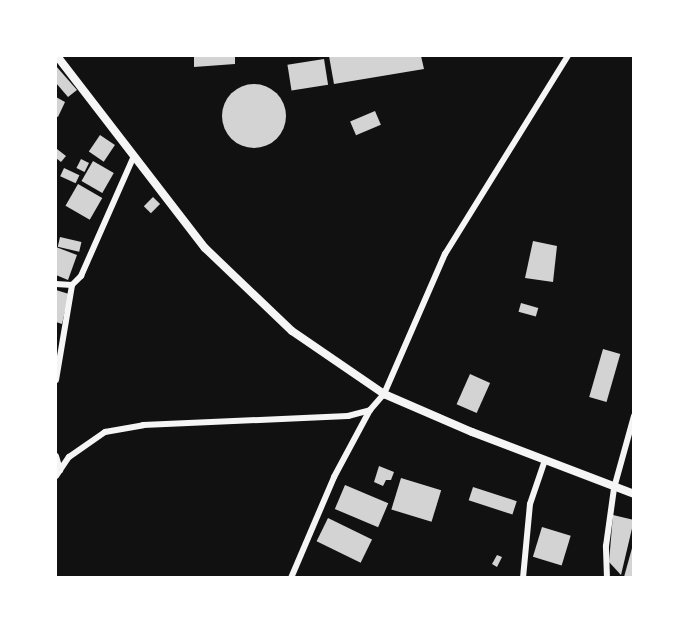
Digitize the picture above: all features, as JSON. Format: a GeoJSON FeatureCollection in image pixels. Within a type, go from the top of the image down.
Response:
{"type":"FeatureCollection","features":[{"type":"Feature","properties":{"kind":"street"},"geometry":{"type":"LineString","coordinates":[[57,56],[214,256],[292,331],[384,394],[633,494]]}},
{"type":"Feature","properties":{"kind":"street"},"geometry":{"type":"LineString","coordinates":[[291,578],[334,477],[370,410],[384,394],[445,254],[568,56]]}},
{"type":"Feature","properties":{"kind":"street"},"geometry":{"type":"LineString","coordinates":[[56,380],[72,285],[81,276],[134,156]]}},
{"type":"Feature","properties":{"kind":"street"},"geometry":{"type":"LineString","coordinates":[[56,284],[72,285]]}},
{"type":"Feature","properties":{"kind":"street"},"geometry":{"type":"LineString","coordinates":[[58,473],[69,457],[86,443],[105,432],[143,425],[348,416],[370,410]]}},
{"type":"Feature","properties":{"kind":"street"},"geometry":{"type":"LineString","coordinates":[[607,578],[606,546],[614,488],[633,416]]}},
{"type":"Feature","properties":{"kind":"street"},"geometry":{"type":"LineString","coordinates":[[56,456],[58,473]]}},
{"type":"Feature","properties":{"kind":"street"},"geometry":{"type":"LineString","coordinates":[[523,578],[530,504],[545,460]]}},
{"type":"Feature","properties":{"kind":"building"},"geometry":{"type":"Polygon","coordinates":[[[194,56],[235,56],[235,64],[194,67],[194,56]]]}},
{"type":"Feature","properties":{"kind":"building"},"geometry":{"type":"Polygon","coordinates":[[[329,56],[421,56],[424,69],[334,84],[329,56]]]}},
{"type":"Feature","properties":{"kind":"building"},"geometry":{"type":"Polygon","coordinates":[[[324,59],[328,85],[292,90],[287,65],[324,59]]]}},
{"type":"Feature","properties":{"kind":"building"},"geometry":{"type":"Polygon","coordinates":[[[56,66],[77,90],[68,97],[56,83],[56,66]]]}},
{"type":"Feature","properties":{"kind":"building"},"geometry":{"type":"Polygon","coordinates":[[[254,84],[272,90],[280,98],[286,116],[280,134],[272,142],[254,148],[236,142],[228,134],[222,116],[228,98],[236,90],[254,84]]]}},
{"type":"Feature","properties":{"kind":"building"},"geometry":{"type":"Polygon","coordinates":[[[56,97],[65,102],[58,117],[56,116],[56,97]]]}},
{"type":"Feature","properties":{"kind":"building"},"geometry":{"type":"Polygon","coordinates":[[[375,111],[381,125],[356,135],[350,122],[375,111]]]}},
{"type":"Feature","properties":{"kind":"building"},"geometry":{"type":"Polygon","coordinates":[[[100,135],[115,145],[104,162],[89,152],[100,135]]]}},
{"type":"Feature","properties":{"kind":"building"},"geometry":{"type":"Polygon","coordinates":[[[57,149],[66,156],[61,162],[56,158],[57,149]]]}},
{"type":"Feature","properties":{"kind":"building"},"geometry":{"type":"Polygon","coordinates":[[[81,159],[89,163],[84,172],[76,168],[81,159]]]}},
{"type":"Feature","properties":{"kind":"building"},"geometry":{"type":"Polygon","coordinates":[[[93,161],[114,173],[102,193],[82,181],[93,161]]]}},
{"type":"Feature","properties":{"kind":"building"},"geometry":{"type":"Polygon","coordinates":[[[64,168],[79,175],[76,183],[60,176],[64,168]]]}},
{"type":"Feature","properties":{"kind":"building"},"geometry":{"type":"Polygon","coordinates":[[[78,184],[102,198],[90,220],[66,206],[78,184]]]}},
{"type":"Feature","properties":{"kind":"building"},"geometry":{"type":"Polygon","coordinates":[[[153,197],[160,204],[151,213],[144,206],[153,197]]]}},
{"type":"Feature","properties":{"kind":"building"},"geometry":{"type":"Polygon","coordinates":[[[60,237],[81,242],[79,252],[58,247],[60,237]]]}},
{"type":"Feature","properties":{"kind":"building"},"geometry":{"type":"Polygon","coordinates":[[[533,241],[557,246],[553,282],[525,278],[533,241]]]}},
{"type":"Feature","properties":{"kind":"building"},"geometry":{"type":"Polygon","coordinates":[[[56,247],[77,255],[68,280],[56,275],[56,247]]]}},
{"type":"Feature","properties":{"kind":"building"},"geometry":{"type":"Polygon","coordinates":[[[56,290],[69,294],[62,324],[56,322],[56,290]]]}},
{"type":"Feature","properties":{"kind":"building"},"geometry":{"type":"Polygon","coordinates":[[[521,303],[538,308],[536,317],[519,312],[521,303]]]}},
{"type":"Feature","properties":{"kind":"building"},"geometry":{"type":"Polygon","coordinates":[[[603,349],[620,354],[607,402],[589,397],[603,349]]]}},
{"type":"Feature","properties":{"kind":"building"},"geometry":{"type":"Polygon","coordinates":[[[470,374],[490,383],[477,413],[457,404],[470,374]]]}},
{"type":"Feature","properties":{"kind":"building"},"geometry":{"type":"Polygon","coordinates":[[[379,466],[394,472],[391,480],[386,480],[383,486],[374,482],[379,466]]]}},
{"type":"Feature","properties":{"kind":"building"},"geometry":{"type":"Polygon","coordinates":[[[401,478],[441,490],[432,522],[391,510],[401,478]]]}},
{"type":"Feature","properties":{"kind":"building"},"geometry":{"type":"Polygon","coordinates":[[[345,485],[388,503],[378,527],[335,509],[345,485]]]}},
{"type":"Feature","properties":{"kind":"building"},"geometry":{"type":"Polygon","coordinates":[[[473,487],[517,501],[512,515],[469,500],[473,487]]]}},
{"type":"Feature","properties":{"kind":"building"},"geometry":{"type":"Polygon","coordinates":[[[613,515],[634,520],[621,575],[609,562],[613,515]]]}},
{"type":"Feature","properties":{"kind":"building"},"geometry":{"type":"Polygon","coordinates":[[[328,518],[372,539],[361,563],[317,541],[328,518]]]}},
{"type":"Feature","properties":{"kind":"building"},"geometry":{"type":"Polygon","coordinates":[[[542,527],[571,536],[562,565],[533,557],[542,527]]]}},
{"type":"Feature","properties":{"kind":"building"},"geometry":{"type":"Polygon","coordinates":[[[634,541],[634,578],[626,578],[624,577],[634,541]]]}},
{"type":"Feature","properties":{"kind":"building"},"geometry":{"type":"Polygon","coordinates":[[[497,555],[502,557],[497,567],[492,564],[497,555]]]}}]}
